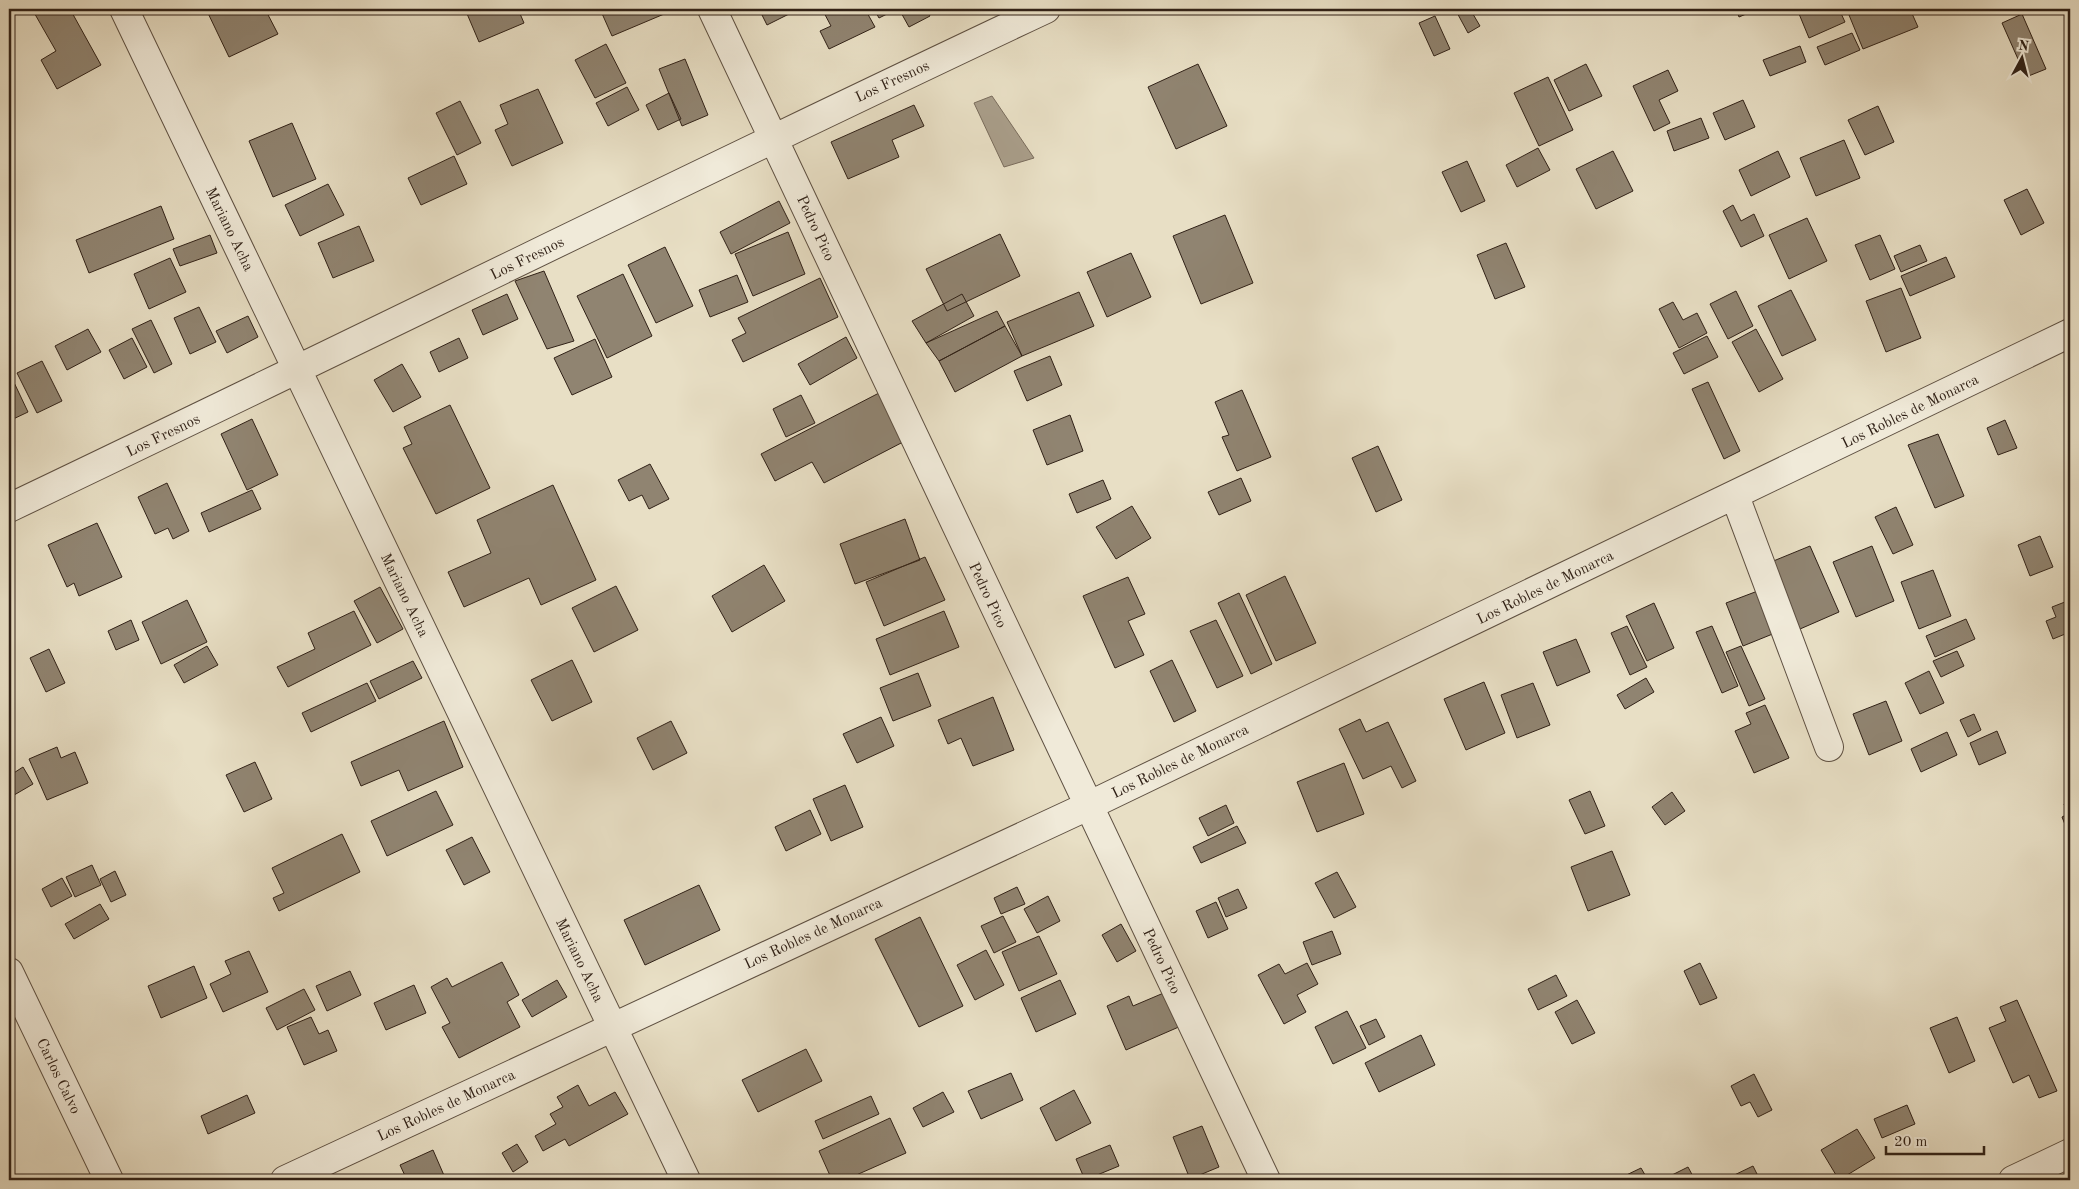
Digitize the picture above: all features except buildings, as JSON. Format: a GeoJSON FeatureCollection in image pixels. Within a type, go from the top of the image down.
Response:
{"type":"FeatureCollection","features":[{"type":"Feature","properties":{"kind":"street","name":"Mariano Acha"},"geometry":{"type":"LineString","coordinates":[[124,9],[686,1180]]}},
{"type":"Feature","properties":{"kind":"street","name":"Pedro Pico"},"geometry":{"type":"LineString","coordinates":[[712,9],[1266,1180]]}},
{"type":"Feature","properties":{"kind":"street","name":"Los Fresnos"},"geometry":{"type":"LineString","coordinates":[[9,508],[298,370],[773,137],[1046,9]]}},
{"type":"Feature","properties":{"kind":"street","name":"Los Robles de Monarca"},"geometry":{"type":"LineString","coordinates":[[286,1180],[1088,806],[2070,333]]}},
{"type":"Feature","properties":{"kind":"street"},"geometry":{"type":"LineString","coordinates":[[1735,496],[1829,747]]}},
{"type":"Feature","properties":{"kind":"street","name":"Carlos Calvo"},"geometry":{"type":"LineString","coordinates":[[9,972],[109,1180]]}},
{"type":"Feature","properties":{"kind":"street"},"geometry":{"type":"LineString","coordinates":[[2013,1180],[2070,1153]]}},
{"type":"Feature","properties":{"kind":"shaded area"},"geometry":{"type":"Polygon","coordinates":[[[992,96],[1034,158],[1004,167],[974,103],[992,96]]]}}]}
